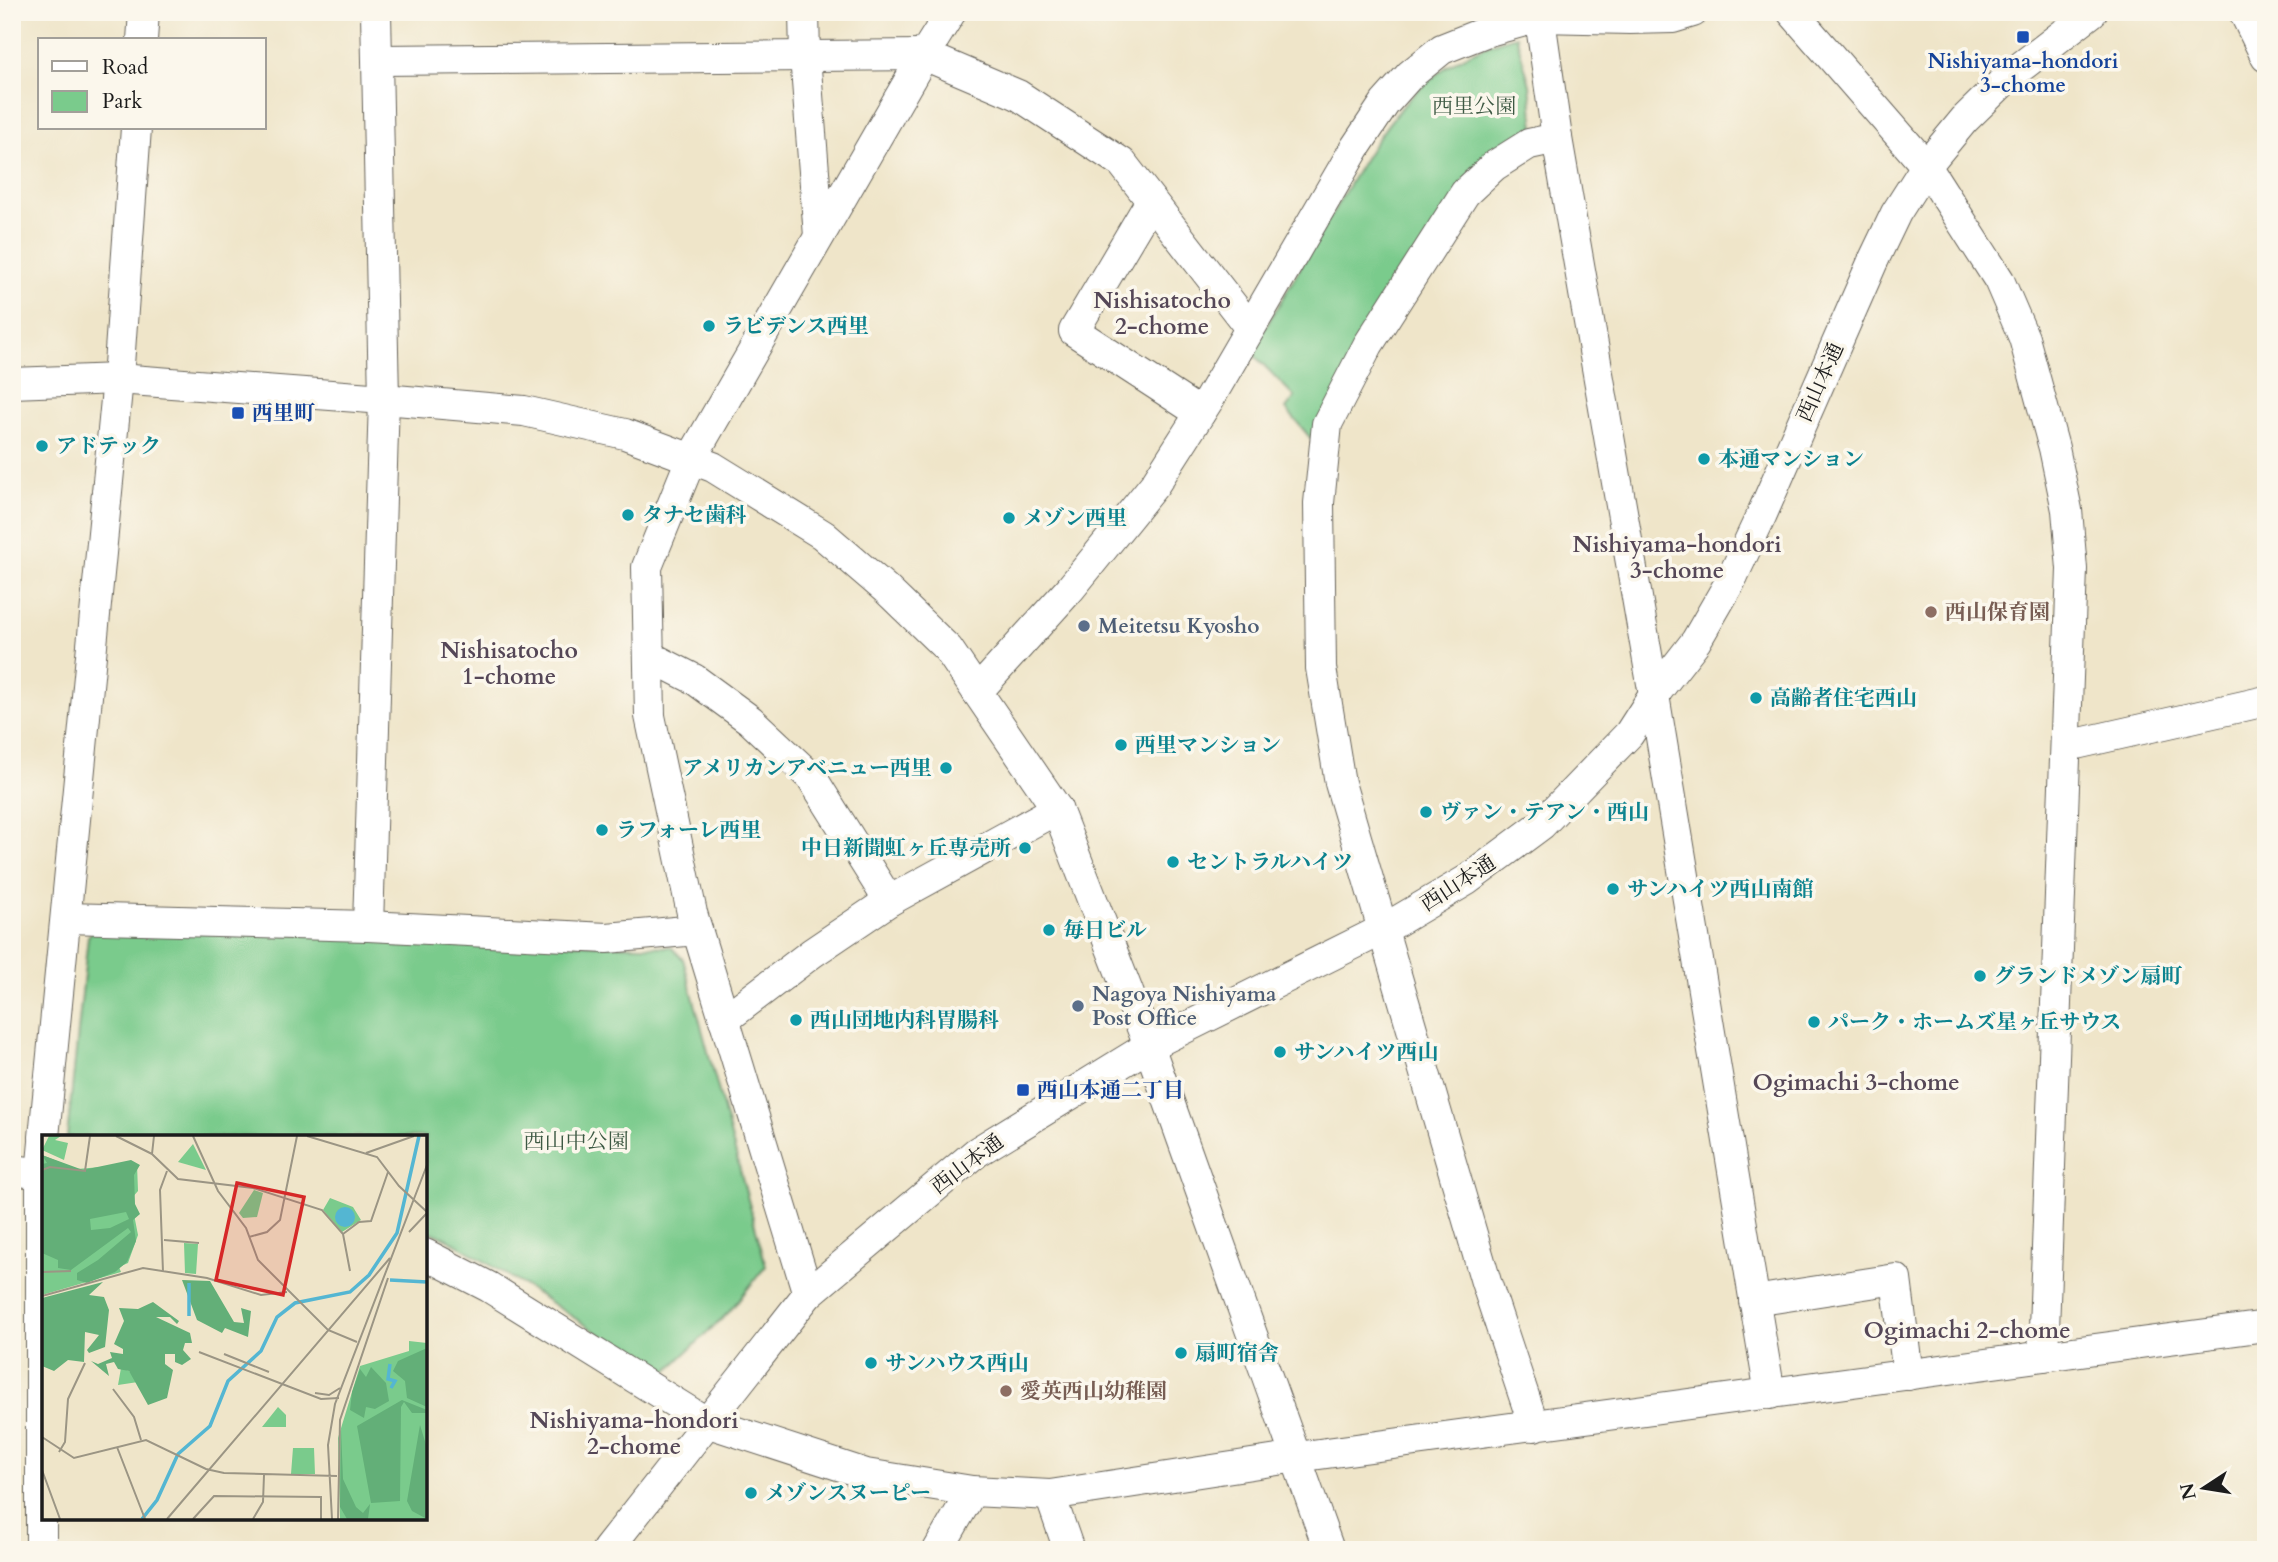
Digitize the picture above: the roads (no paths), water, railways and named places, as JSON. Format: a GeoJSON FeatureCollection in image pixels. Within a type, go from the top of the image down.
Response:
{"type":"FeatureCollection","features":[{"type":"Feature","properties":{"kind":"street"},"geometry":{"type":"LineString","coordinates":[[142,38],[144,12]]}},
{"type":"Feature","properties":{"kind":"street"},"geometry":{"type":"LineString","coordinates":[[368,926],[384,399],[376,12]]}},
{"type":"Feature","properties":{"kind":"street"},"geometry":{"type":"LineString","coordinates":[[804,12],[805,56],[820,236]]}},
{"type":"Feature","properties":{"kind":"street"},"geometry":{"type":"LineString","coordinates":[[808,1294],[697,930],[650,716],[647,568],[691,459],[951,12]]}},
{"type":"Feature","properties":{"kind":"street"},"geometry":{"type":"LineString","coordinates":[[977,692],[1070,589],[1155,484],[1200,413],[1355,148],[1385,103],[1410,75],[1442,49],[1539,15],[1630,19],[1673,18],[1693,12]]}},
{"type":"Feature","properties":{"kind":"street"},"geometry":{"type":"LineString","coordinates":[[1792,12],[1926,166],[1999,280],[2024,338],[2054,448],[2067,510],[2072,569],[2067,746],[2043,1356]]}},
{"type":"Feature","properties":{"kind":"street","name":"西山本通"},"geometry":{"type":"LineString","coordinates":[[607,1550],[808,1294],[977,1153],[1149,1045],[1384,929],[1467,880],[1541,825],[1629,734],[1654,695],[1696,641],[1730,582],[1873,261],[1896,213],[1926,166],[1964,120],[2009,76],[2092,12]]}},
{"type":"Feature","properties":{"kind":"street"},"geometry":{"type":"LineString","coordinates":[[2244,12],[2266,57]]}},
{"type":"Feature","properties":{"kind":"street"},"geometry":{"type":"LineString","coordinates":[[1539,15],[1557,138],[1654,695],[1770,1394]]}},
{"type":"Feature","properties":{"kind":"street"},"geometry":{"type":"LineString","coordinates":[[379,60],[924,55],[1018,95],[1122,163],[1250,328]]}},
{"type":"Feature","properties":{"kind":"street"},"geometry":{"type":"LineString","coordinates":[[44,1135],[118,379],[136,130]]}},
{"type":"Feature","properties":{"kind":"street"},"geometry":{"type":"LineString","coordinates":[[1534,1426],[1486,1282],[1340,783],[1321,668],[1319,503],[1327,424],[1368,345],[1465,193],[1494,166],[1529,144],[1557,138]]}},
{"type":"Feature","properties":{"kind":"street"},"geometry":{"type":"LineString","coordinates":[[1151,201],[1074,331],[1200,413]]}},
{"type":"Feature","properties":{"kind":"street"},"geometry":{"type":"LineString","coordinates":[[12,383],[118,379],[384,399],[524,411],[625,434],[713,467],[823,535],[887,590],[948,649],[1057,809],[1149,1045],[1329,1550]]}},
{"type":"Feature","properties":{"kind":"street"},"geometry":{"type":"LineString","coordinates":[[649,656],[694,679],[750,720],[812,778],[890,901]]}},
{"type":"Feature","properties":{"kind":"street"},"geometry":{"type":"LineString","coordinates":[[2067,746],[2266,701]]}},
{"type":"Feature","properties":{"kind":"street"},"geometry":{"type":"LineString","coordinates":[[724,1020],[813,953],[890,901],[1057,809]]}},
{"type":"Feature","properties":{"kind":"street"},"geometry":{"type":"LineString","coordinates":[[66,918],[368,926],[607,939],[697,930]]}},
{"type":"Feature","properties":{"kind":"street"},"geometry":{"type":"LineString","coordinates":[[41,1550],[32,1173],[42,1147]]}},
{"type":"Feature","properties":{"kind":"street"},"geometry":{"type":"LineString","coordinates":[[427,1255],[489,1287],[706,1422],[866,1474],[972,1491],[1050,1495],[1297,1457],[2266,1326]]}},
{"type":"Feature","properties":{"kind":"street"},"geometry":{"type":"LineString","coordinates":[[1754,1301],[1896,1279],[1908,1375]]}},
{"type":"Feature","properties":{"kind":"street"},"geometry":{"type":"LineString","coordinates":[[938,1550],[972,1491]]}},
{"type":"Feature","properties":{"kind":"street"},"geometry":{"type":"LineString","coordinates":[[1050,1495],[1069,1550]]}},
{"type":"Feature","properties":{"kind":"place","name":"Nishiyama-hondori 3-chome"},"geometry":{"type":"Point","coordinates":[2023,37]}},
{"type":"Feature","properties":{"kind":"place","name":"ラビデンス西里"},"geometry":{"type":"Point","coordinates":[709,326]}},
{"type":"Feature","properties":{"kind":"place","name":"西里町"},"geometry":{"type":"Point","coordinates":[238,413]}},
{"type":"Feature","properties":{"kind":"place","name":"アドテック"},"geometry":{"type":"Point","coordinates":[42,446]}},
{"type":"Feature","properties":{"kind":"place","name":"本通マンション"},"geometry":{"type":"Point","coordinates":[1704,459]}},
{"type":"Feature","properties":{"kind":"place","name":"タナセ歯科"},"geometry":{"type":"Point","coordinates":[628,515]}},
{"type":"Feature","properties":{"kind":"place","name":"メゾン西里"},"geometry":{"type":"Point","coordinates":[1009,518]}},
{"type":"Feature","properties":{"kind":"place","name":"西山保育園"},"geometry":{"type":"Point","coordinates":[1931,612]}},
{"type":"Feature","properties":{"kind":"place","name":"Meitetsu Kyosho"},"geometry":{"type":"Point","coordinates":[1084,626]}},
{"type":"Feature","properties":{"kind":"place","name":"高齢者住宅西山"},"geometry":{"type":"Point","coordinates":[1756,698]}},
{"type":"Feature","properties":{"kind":"place","name":"西里マンション"},"geometry":{"type":"Point","coordinates":[1121,745]}},
{"type":"Feature","properties":{"kind":"place","name":"アメリカンアベニュー西里"},"geometry":{"type":"Point","coordinates":[946,768]}},
{"type":"Feature","properties":{"kind":"place","name":"ヴァン・テアン・西山"},"geometry":{"type":"Point","coordinates":[1426,812]}},
{"type":"Feature","properties":{"kind":"place","name":"ラフォーレ西里"},"geometry":{"type":"Point","coordinates":[602,830]}},
{"type":"Feature","properties":{"kind":"place","name":"中日新聞虹ヶ丘専売所"},"geometry":{"type":"Point","coordinates":[1025,848]}},
{"type":"Feature","properties":{"kind":"place","name":"セントラルハイツ"},"geometry":{"type":"Point","coordinates":[1173,862]}},
{"type":"Feature","properties":{"kind":"place","name":"サンハイツ西山南館"},"geometry":{"type":"Point","coordinates":[1613,889]}},
{"type":"Feature","properties":{"kind":"place","name":"毎日ビル"},"geometry":{"type":"Point","coordinates":[1049,930]}},
{"type":"Feature","properties":{"kind":"place","name":"グランドメゾン扇町"},"geometry":{"type":"Point","coordinates":[1980,976]}},
{"type":"Feature","properties":{"kind":"place","name":"Nagoya Nishiyama Post Office"},"geometry":{"type":"Point","coordinates":[1078,1006]}},
{"type":"Feature","properties":{"kind":"place","name":"西山団地内科胃腸科"},"geometry":{"type":"Point","coordinates":[796,1020]}},
{"type":"Feature","properties":{"kind":"place","name":"パーク・ホームズ星ヶ丘サウス"},"geometry":{"type":"Point","coordinates":[1814,1022]}},
{"type":"Feature","properties":{"kind":"place","name":"サンハイツ西山"},"geometry":{"type":"Point","coordinates":[1280,1052]}},
{"type":"Feature","properties":{"kind":"place","name":"西山本通二丁目"},"geometry":{"type":"Point","coordinates":[1023,1090]}},
{"type":"Feature","properties":{"kind":"place","name":"扇町宿舎"},"geometry":{"type":"Point","coordinates":[1181,1353]}},
{"type":"Feature","properties":{"kind":"place","name":"サンハウス西山"},"geometry":{"type":"Point","coordinates":[871,1363]}},
{"type":"Feature","properties":{"kind":"place","name":"愛英西山幼稚園"},"geometry":{"type":"Point","coordinates":[1006,1391]}},
{"type":"Feature","properties":{"kind":"place","name":"メゾンスヌーピー"},"geometry":{"type":"Point","coordinates":[751,1493]}},
{"type":"Feature","properties":{"kind":"district","name":"Nishisatocho 2-chome"},"geometry":{"type":"Point","coordinates":[1162,313]}},
{"type":"Feature","properties":{"kind":"district","name":"Nishiyama-hondori 3-chome"},"geometry":{"type":"Point","coordinates":[1677,557]}},
{"type":"Feature","properties":{"kind":"district","name":"Nishisatocho 1-chome"},"geometry":{"type":"Point","coordinates":[509,663]}},
{"type":"Feature","properties":{"kind":"district","name":"Ogimachi 3-chome"},"geometry":{"type":"Point","coordinates":[1856,1082]}},
{"type":"Feature","properties":{"kind":"district","name":"Ogimachi 2-chome"},"geometry":{"type":"Point","coordinates":[1967,1330]}},
{"type":"Feature","properties":{"kind":"district","name":"Nishiyama-hondori 2-chome"},"geometry":{"type":"Point","coordinates":[634,1433]}},
{"type":"Feature","properties":{"kind":"park label","name":"西里公園"},"geometry":{"type":"Point","coordinates":[1474,106]}},
{"type":"Feature","properties":{"kind":"park label","name":"西山中公園"},"geometry":{"type":"Point","coordinates":[576,1141]}}]}
